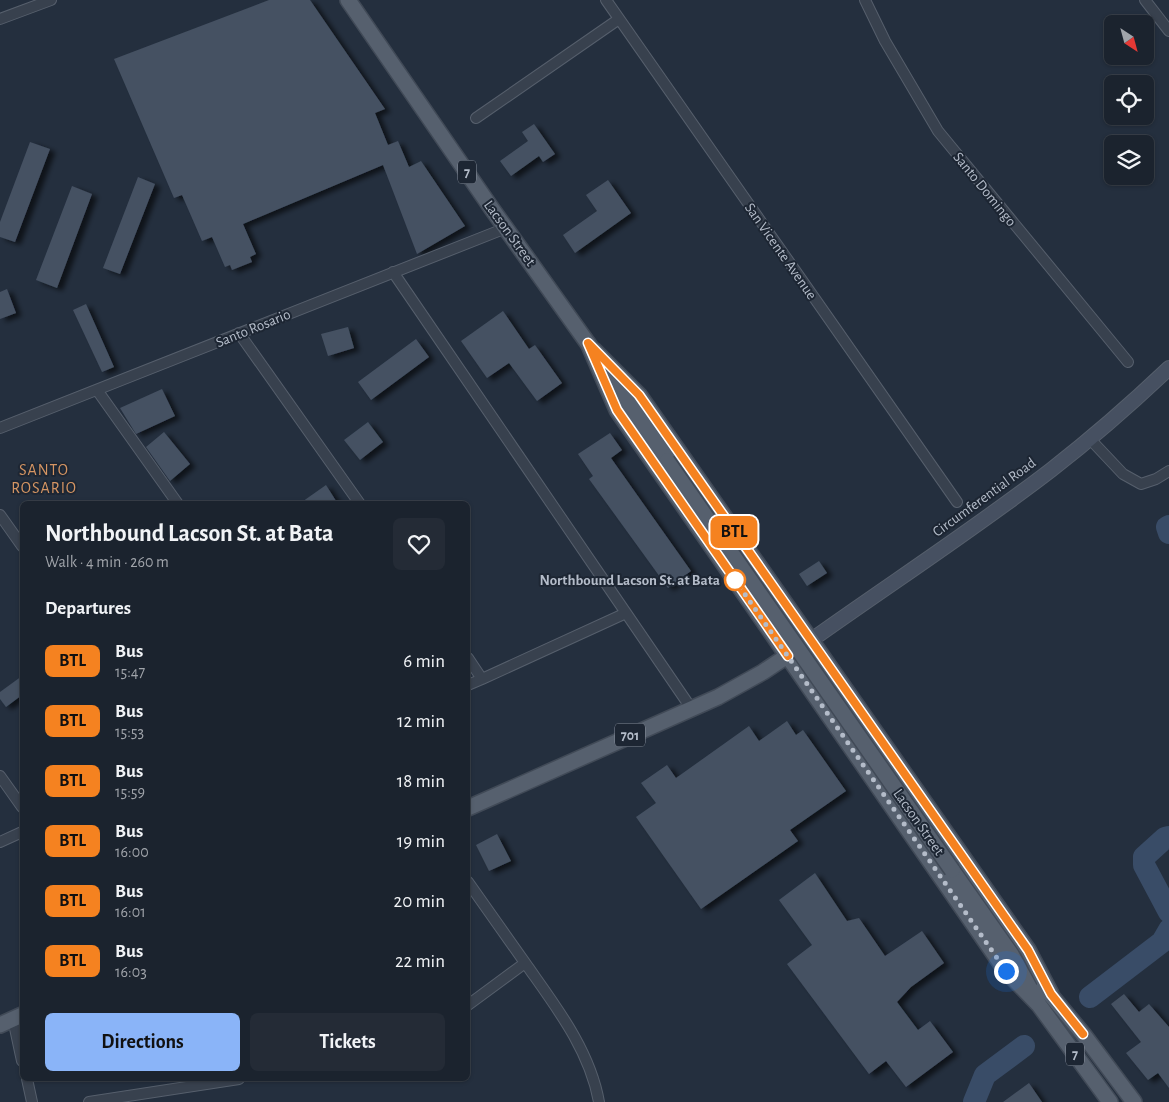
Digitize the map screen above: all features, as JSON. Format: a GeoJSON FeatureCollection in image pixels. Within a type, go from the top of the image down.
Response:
{"type":"FeatureCollection","features":[{"type":"Feature","properties":{"kind":"main road","name":"Lacson Street"},"geometry":{"type":"LineString","coordinates":[[348,0],[1011,954],[1039,1005],[1110,1102]]}},
{"type":"Feature","properties":{"kind":"main road","name":"Lacson Street"},"geometry":{"type":"LineString","coordinates":[[588,343],[639,395],[1028,950],[1051,994]]}},
{"type":"Feature","properties":{"kind":"main road","name":"Lacson Street"},"geometry":{"type":"LineString","coordinates":[[588,343],[617,410],[1006,971],[1039,1005]]}},
{"type":"Feature","properties":{"kind":"main road","name":"Circumferential Road"},"geometry":{"type":"LineString","coordinates":[[810,641],[993,513],[1090,438],[1169,368]]}},
{"type":"Feature","properties":{"kind":"main road"},"geometry":{"type":"LineString","coordinates":[[788,656],[810,641]]}},
{"type":"Feature","properties":{"kind":"main road","name":"701"},"geometry":{"type":"LineString","coordinates":[[470,807],[740,686],[788,656]]}},
{"type":"Feature","properties":{"kind":"main road","name":"Lacson Street"},"geometry":{"type":"LineString","coordinates":[[1011,954],[1051,994],[1134,1102]]}},
{"type":"Feature","properties":{"kind":"street"},"geometry":{"type":"LineString","coordinates":[[0,19],[51,0]]}},
{"type":"Feature","properties":{"kind":"street","name":"San Vicente Avenue"},"geometry":{"type":"LineString","coordinates":[[606,0],[956,502]]}},
{"type":"Feature","properties":{"kind":"street","name":"Santo Domingo"},"geometry":{"type":"LineString","coordinates":[[865,0],[885,41],[938,131],[1128,362]]}},
{"type":"Feature","properties":{"kind":"street"},"geometry":{"type":"LineString","coordinates":[[1145,0],[1169,31]]}},
{"type":"Feature","properties":{"kind":"street"},"geometry":{"type":"LineString","coordinates":[[476,118],[619,19]]}},
{"type":"Feature","properties":{"kind":"street","name":"Santo Rosario"},"geometry":{"type":"LineString","coordinates":[[0,428],[506,228]]}},
{"type":"Feature","properties":{"kind":"street"},"geometry":{"type":"LineString","coordinates":[[393,272],[691,708]]}},
{"type":"Feature","properties":{"kind":"street"},"geometry":{"type":"LineString","coordinates":[[239,333],[358,501]]}},
{"type":"Feature","properties":{"kind":"street"},"geometry":{"type":"LineString","coordinates":[[97,390],[176,501]]}},
{"type":"Feature","properties":{"kind":"street"},"geometry":{"type":"LineString","coordinates":[[1090,438],[1123,474],[1141,484],[1156,479],[1169,471]]}},
{"type":"Feature","properties":{"kind":"street"},"geometry":{"type":"LineString","coordinates":[[0,515],[20,543]]}},
{"type":"Feature","properties":{"kind":"street"},"geometry":{"type":"LineString","coordinates":[[470,684],[626,613]]}},
{"type":"Feature","properties":{"kind":"street"},"geometry":{"type":"LineString","coordinates":[[470,661],[482,679]]}},
{"type":"Feature","properties":{"kind":"street"},"geometry":{"type":"LineString","coordinates":[[0,776],[20,804]]}},
{"type":"Feature","properties":{"kind":"street"},"geometry":{"type":"LineString","coordinates":[[0,842],[20,833]]}},
{"type":"Feature","properties":{"kind":"street"},"geometry":{"type":"LineString","coordinates":[[470,885],[556,1006],[578,1043],[596,1084],[599,1102]]}},
{"type":"Feature","properties":{"kind":"street"},"geometry":{"type":"LineString","coordinates":[[470,1004],[525,963]]}},
{"type":"Feature","properties":{"kind":"street"},"geometry":{"type":"LineString","coordinates":[[12,1019],[20,1053]]}},
{"type":"Feature","properties":{"kind":"street"},"geometry":{"type":"LineString","coordinates":[[27,1081],[32,1102]]}},
{"type":"Feature","properties":{"kind":"street"},"geometry":{"type":"LineString","coordinates":[[90,1102],[226,1081]]}},
{"type":"Feature","properties":{"kind":"building"},"geometry":{"type":"Polygon","coordinates":[[[269,0],[310,0],[385,109],[375,113],[388,145],[398,141],[409,167],[421,161],[465,226],[417,254],[383,165],[243,224],[256,254],[250,257],[252,262],[232,270],[230,265],[225,267],[212,237],[202,241],[182,195],[174,198],[114,59],[269,0]]]}},
{"type":"Feature","properties":{"kind":"building"},"geometry":{"type":"Polygon","coordinates":[[[534,124],[555,154],[543,162],[539,156],[511,176],[500,161],[528,141],[522,132],[534,124]]]}},
{"type":"Feature","properties":{"kind":"building"},"geometry":{"type":"Polygon","coordinates":[[[30,142],[50,149],[15,242],[0,237],[0,222],[30,142]]]}},
{"type":"Feature","properties":{"kind":"building"},"geometry":{"type":"Polygon","coordinates":[[[138,177],[155,184],[120,274],[103,268],[138,177]]]}},
{"type":"Feature","properties":{"kind":"building"},"geometry":{"type":"Polygon","coordinates":[[[608,180],[631,213],[575,253],[563,235],[597,211],[586,195],[608,180]]]}},
{"type":"Feature","properties":{"kind":"building"},"geometry":{"type":"Polygon","coordinates":[[[72,186],[92,194],[57,288],[36,280],[72,186]]]}},
{"type":"Feature","properties":{"kind":"building"},"geometry":{"type":"Polygon","coordinates":[[[7,289],[16,313],[0,319],[0,292],[7,289]]]}},
{"type":"Feature","properties":{"kind":"building"},"geometry":{"type":"Polygon","coordinates":[[[86,304],[114,367],[102,372],[73,310],[86,304]]]}},
{"type":"Feature","properties":{"kind":"building"},"geometry":{"type":"Polygon","coordinates":[[[503,311],[529,349],[535,345],[562,383],[537,401],[509,363],[487,378],[461,341],[503,311]]]}},
{"type":"Feature","properties":{"kind":"building"},"geometry":{"type":"Polygon","coordinates":[[[348,327],[354,348],[328,356],[321,334],[348,327]]]}},
{"type":"Feature","properties":{"kind":"building"},"geometry":{"type":"Polygon","coordinates":[[[416,339],[429,357],[371,400],[358,382],[416,339]]]}},
{"type":"Feature","properties":{"kind":"building"},"geometry":{"type":"Polygon","coordinates":[[[162,389],[175,416],[136,434],[120,408],[162,389]]]}},
{"type":"Feature","properties":{"kind":"building"},"geometry":{"type":"Polygon","coordinates":[[[368,422],[383,442],[360,460],[344,440],[368,422]]]}},
{"type":"Feature","properties":{"kind":"building"},"geometry":{"type":"Polygon","coordinates":[[[164,432],[190,464],[170,481],[146,447],[164,432]]]}},
{"type":"Feature","properties":{"kind":"building"},"geometry":{"type":"Polygon","coordinates":[[[610,433],[622,450],[611,458],[691,571],[668,588],[589,479],[593,476],[578,454],[610,433]]]}},
{"type":"Feature","properties":{"kind":"building"},"geometry":{"type":"Polygon","coordinates":[[[326,485],[336,501],[303,501],[326,485]]]}},
{"type":"Feature","properties":{"kind":"building"},"geometry":{"type":"Polygon","coordinates":[[[819,561],[827,573],[807,586],[799,574],[819,561]]]}},
{"type":"Feature","properties":{"kind":"building"},"geometry":{"type":"Polygon","coordinates":[[[20,677],[20,696],[6,707],[0,699],[0,692],[20,677]]]}},
{"type":"Feature","properties":{"kind":"building"},"geometry":{"type":"Polygon","coordinates":[[[787,721],[796,735],[803,730],[846,791],[790,830],[798,841],[701,909],[636,817],[656,803],[641,783],[667,765],[676,778],[749,726],[759,741],[787,721]]]}},
{"type":"Feature","properties":{"kind":"building"},"geometry":{"type":"Polygon","coordinates":[[[497,834],[511,861],[489,871],[476,845],[497,834]]]}},
{"type":"Feature","properties":{"kind":"building"},"geometry":{"type":"Polygon","coordinates":[[[815,873],[847,921],[859,918],[885,956],[922,931],[944,963],[911,987],[897,1002],[918,1030],[930,1021],[953,1052],[906,1087],[886,1061],[869,1074],[787,964],[812,945],[779,900],[815,873]]]}},
{"type":"Feature","properties":{"kind":"building"},"geometry":{"type":"Polygon","coordinates":[[[1124,994],[1139,1012],[1149,1004],[1169,1027],[1169,1088],[1158,1073],[1148,1080],[1126,1053],[1141,1042],[1111,1004],[1124,994]]]}},
{"type":"Feature","properties":{"kind":"building"},"geometry":{"type":"Polygon","coordinates":[[[1029,1083],[1042,1102],[1003,1102],[1029,1083]]]}},
{"type":"Feature","properties":{"kind":"waterway"},"geometry":{"type":"LineString","coordinates":[[1169,526],[1167,527],[1169,533]]}},
{"type":"Feature","properties":{"kind":"waterway"},"geometry":{"type":"LineString","coordinates":[[1169,837],[1165,838],[1144,857],[1144,865],[1169,912]]}},
{"type":"Feature","properties":{"kind":"waterway"},"geometry":{"type":"LineString","coordinates":[[1090,997],[1162,942],[1169,930]]}},
{"type":"Feature","properties":{"kind":"waterway"},"geometry":{"type":"LineString","coordinates":[[974,1102],[985,1075],[1024,1046]]}},
{"type":"Feature","properties":{"kind":"bus line","name":"BTL"},"geometry":{"type":"LineString","coordinates":[[788,656],[617,410],[588,343],[639,395],[820,656],[1028,950],[1051,994],[1083,1034]]}},
{"type":"Feature","properties":{"kind":"place","name":"Northbound Lacson St. at Bata"},"geometry":{"type":"Point","coordinates":[735,580]}},
{"type":"Feature","properties":{"kind":"district","name":"SANTO ROSARIO"},"geometry":{"type":"Point","coordinates":[44,478]}},
{"type":"Feature","properties":{"kind":"route"},"geometry":{"type":"LineString","coordinates":[[735,580],[1006,971]]}}]}
